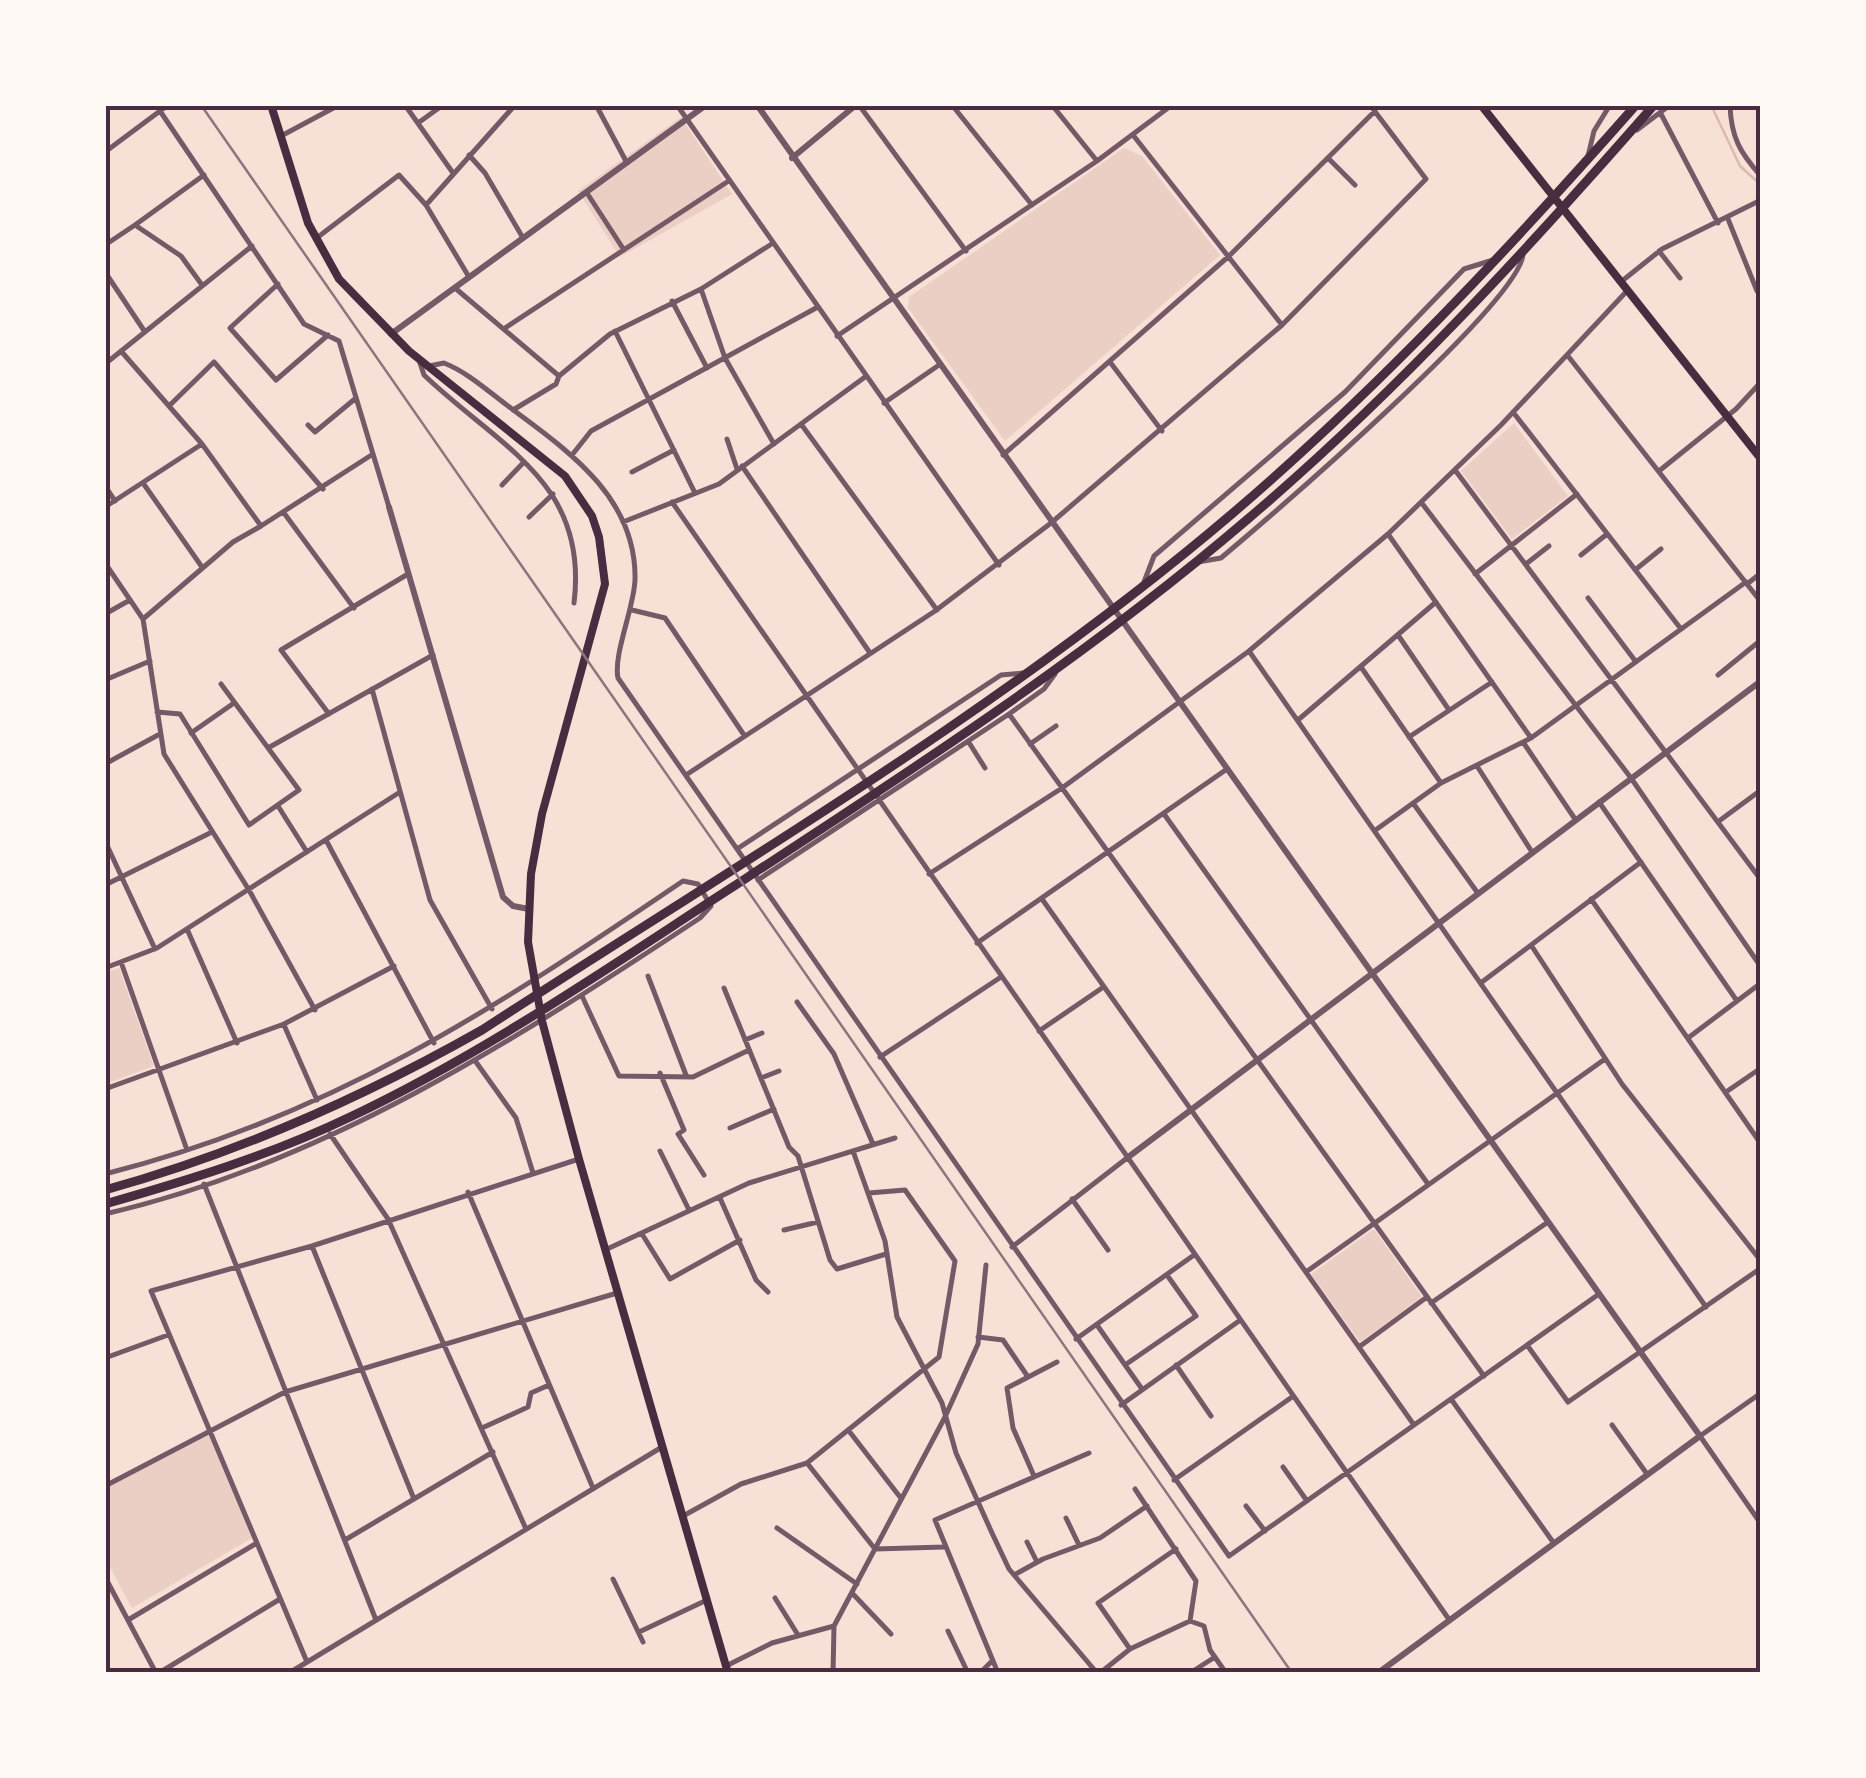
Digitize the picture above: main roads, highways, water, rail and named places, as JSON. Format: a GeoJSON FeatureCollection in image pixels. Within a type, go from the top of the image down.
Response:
{"type":"FeatureCollection","features":[{"type":"Feature","properties":{"kind":"highway"},"geometry":{"type":"LineString","coordinates":[[105,1190],[288,1128],[416,1067],[482,1030],[880,773],[1023,673],[1231,514],[1348,410],[1498,258],[1636,105]]}},
{"type":"Feature","properties":{"kind":"highway"},"geometry":{"type":"LineString","coordinates":[[105,1204],[201,1177],[277,1149],[425,1080],[492,1043],[888,786],[1057,671],[1194,562],[1357,422],[1523,252],[1654,105]]}},
{"type":"Feature","properties":{"kind":"main road"},"geometry":{"type":"LineString","coordinates":[[272,105],[315,240],[340,279],[420,359],[565,476],[592,516],[605,562],[605,584],[542,814],[529,908],[534,984],[616,1293],[727,1670]]}},
{"type":"Feature","properties":{"kind":"main road"},"geometry":{"type":"LineString","coordinates":[[1481,105],[1761,459]]}},
{"type":"Feature","properties":{"kind":"waterway"},"geometry":{"type":"LineString","coordinates":[[1711,105],[1740,166],[1761,185]]}},
{"type":"Feature","properties":{"kind":"railway"},"geometry":{"type":"LineString","coordinates":[[201,105],[1292,1673]]}}]}
